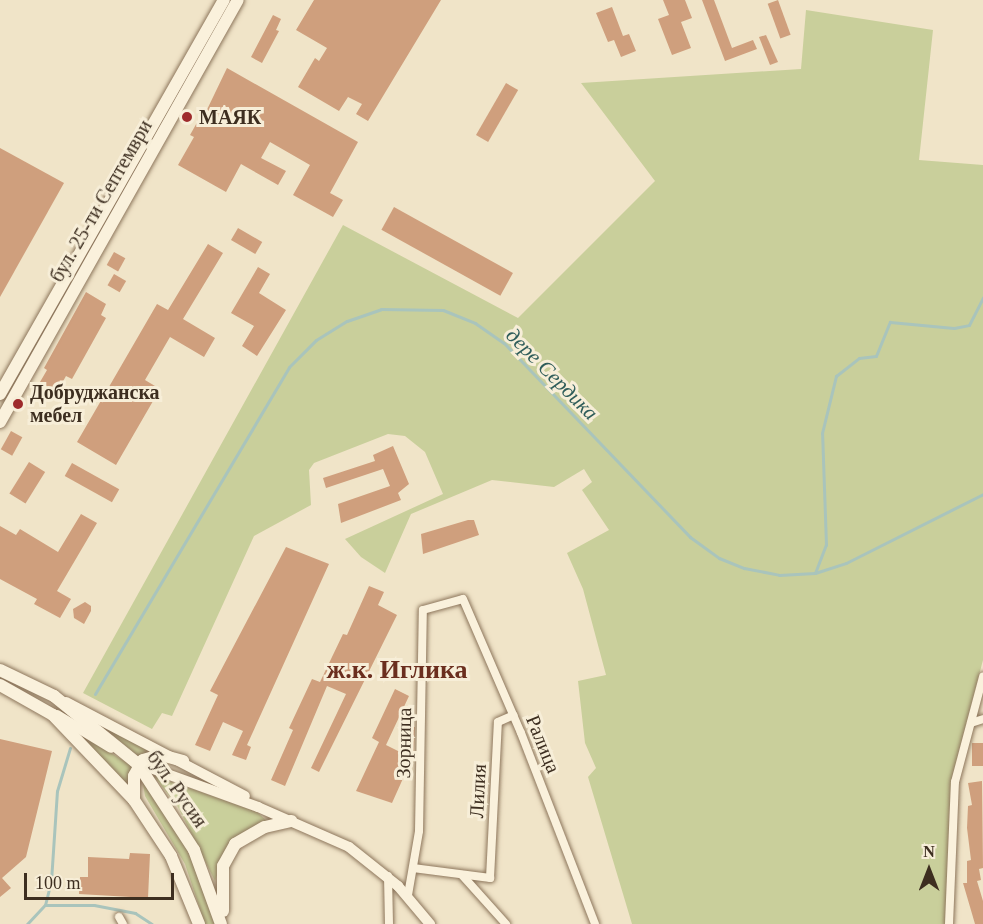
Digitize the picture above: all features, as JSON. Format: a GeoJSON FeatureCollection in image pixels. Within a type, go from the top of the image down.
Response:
{"type":"FeatureCollection","features":[{"type":"Feature","properties":{"kind":"main road","name":"бул. 25-ти Септември"},"geometry":{"type":"LineString","coordinates":[[0,394],[224,0]]}},
{"type":"Feature","properties":{"kind":"main road","name":"бул. 25-ти Септември"},"geometry":{"type":"LineString","coordinates":[[0,422],[238,0]]}},
{"type":"Feature","properties":{"kind":"main road","name":"бул. Русия"},"geometry":{"type":"LineString","coordinates":[[0,670],[54,696],[138,764],[194,850],[222,924]]}},
{"type":"Feature","properties":{"kind":"main road","name":"бул. Русия"},"geometry":{"type":"LineString","coordinates":[[0,686],[44,708],[134,800],[171,855],[199,924]]}},
{"type":"Feature","properties":{"kind":"main road"},"geometry":{"type":"LineString","coordinates":[[134,800],[134,776],[138,764],[161,755],[183,761]]}},
{"type":"Feature","properties":{"kind":"main road"},"geometry":{"type":"LineString","coordinates":[[222,924],[222,879],[228,854],[244,837],[291,821]]}},
{"type":"Feature","properties":{"kind":"street","name":"Ралица"},"geometry":{"type":"LineString","coordinates":[[442,604],[463,599],[514,715],[595,924]]}},
{"type":"Feature","properties":{"kind":"street","name":"Зорница"},"geometry":{"type":"LineString","coordinates":[[408,895],[419,831],[423,610],[442,604]]}},
{"type":"Feature","properties":{"kind":"street"},"geometry":{"type":"LineString","coordinates":[[949,924],[955,782],[983,677]]}},
{"type":"Feature","properties":{"kind":"street"},"geometry":{"type":"LineString","coordinates":[[54,696],[183,761],[291,821]]}},
{"type":"Feature","properties":{"kind":"street"},"geometry":{"type":"LineString","coordinates":[[44,708],[138,764],[291,821],[349,847],[388,876],[408,895],[430,924]]}},
{"type":"Feature","properties":{"kind":"street","name":"Лилия"},"geometry":{"type":"LineString","coordinates":[[462,875],[489,878],[498,722],[514,715]]}},
{"type":"Feature","properties":{"kind":"street"},"geometry":{"type":"LineString","coordinates":[[970,723],[983,719]]}},
{"type":"Feature","properties":{"kind":"street"},"geometry":{"type":"LineString","coordinates":[[413,868],[462,875],[506,924]]}},
{"type":"Feature","properties":{"kind":"street"},"geometry":{"type":"LineString","coordinates":[[388,876],[389,924]]}},
{"type":"Feature","properties":{"kind":"green space"},"geometry":{"type":"Polygon","coordinates":[[[806,10],[933,30],[919,160],[983,165],[983,660],[951,781],[945,924],[632,924],[588,777],[596,768],[585,743],[578,681],[606,675],[583,589],[567,553],[609,530],[582,490],[592,482],[584,469],[554,487],[492,480],[411,514],[385,573],[361,557],[345,539],[443,494],[425,452],[405,436],[388,434],[314,463],[309,470],[311,505],[254,536],[172,716],[162,713],[152,729],[83,693],[343,225],[518,318],[655,181],[581,83],[801,69],[806,10]]]}},
{"type":"Feature","properties":{"kind":"green space"},"geometry":{"type":"Polygon","coordinates":[[[96,721],[156,751],[140,758],[96,721]]]}},
{"type":"Feature","properties":{"kind":"green space"},"geometry":{"type":"Polygon","coordinates":[[[71,728],[132,766],[129,788],[118,774],[71,728]]]}},
{"type":"Feature","properties":{"kind":"green space"},"geometry":{"type":"Polygon","coordinates":[[[153,775],[257,812],[267,821],[239,835],[226,849],[215,881],[178,807],[153,775]]]}},
{"type":"Feature","properties":{"kind":"green space"},"geometry":{"type":"Polygon","coordinates":[[[142,777],[186,845],[215,924],[205,924],[185,864],[145,796],[142,777]]]}},
{"type":"Feature","properties":{"kind":"building"},"geometry":{"type":"Polygon","coordinates":[[[314,0],[441,0],[368,121],[356,114],[362,104],[348,97],[339,111],[298,87],[315,58],[319,61],[327,48],[296,30],[314,0]]]}},
{"type":"Feature","properties":{"kind":"building"},"geometry":{"type":"Polygon","coordinates":[[[663,0],[685,0],[692,18],[681,22],[691,48],[672,55],[658,19],[669,15],[663,0]]]}},
{"type":"Feature","properties":{"kind":"building"},"geometry":{"type":"Polygon","coordinates":[[[702,0],[714,0],[732,48],[753,40],[757,49],[725,61],[702,0]]]}},
{"type":"Feature","properties":{"kind":"building"},"geometry":{"type":"Polygon","coordinates":[[[778,0],[791,35],[780,39],[768,4],[778,0]]]}},
{"type":"Feature","properties":{"kind":"building"},"geometry":{"type":"Polygon","coordinates":[[[612,7],[623,36],[629,34],[636,51],[621,57],[614,40],[608,42],[596,13],[612,7]]]}},
{"type":"Feature","properties":{"kind":"building"},"geometry":{"type":"Polygon","coordinates":[[[273,15],[281,19],[276,30],[279,31],[262,63],[251,57],[273,15]]]}},
{"type":"Feature","properties":{"kind":"building"},"geometry":{"type":"Polygon","coordinates":[[[766,35],[778,62],[770,65],[759,37],[766,35]]]}},
{"type":"Feature","properties":{"kind":"building"},"geometry":{"type":"Polygon","coordinates":[[[227,68],[358,142],[330,193],[343,200],[333,217],[293,195],[310,165],[270,142],[261,158],[286,171],[278,185],[241,164],[226,192],[178,165],[194,137],[190,135],[199,119],[202,120],[227,68]]]}},
{"type":"Feature","properties":{"kind":"building"},"geometry":{"type":"Polygon","coordinates":[[[506,83],[518,90],[488,142],[476,135],[506,83]]]}},
{"type":"Feature","properties":{"kind":"building"},"geometry":{"type":"Polygon","coordinates":[[[0,148],[64,183],[0,297],[0,148]]]}},
{"type":"Feature","properties":{"kind":"building"},"geometry":{"type":"Polygon","coordinates":[[[394,207],[513,273],[500,296],[381,230],[394,207]]]}},
{"type":"Feature","properties":{"kind":"building"},"geometry":{"type":"Polygon","coordinates":[[[238,228],[262,242],[255,254],[231,240],[238,228]]]}},
{"type":"Feature","properties":{"kind":"building"},"geometry":{"type":"Polygon","coordinates":[[[208,244],[223,253],[183,319],[215,338],[204,357],[170,337],[145,380],[160,389],[116,465],[77,442],[157,304],[168,310],[208,244]]]}},
{"type":"Feature","properties":{"kind":"building"},"geometry":{"type":"Polygon","coordinates":[[[114,252],[125,258],[118,271],[107,265],[114,252]]]}},
{"type":"Feature","properties":{"kind":"building"},"geometry":{"type":"Polygon","coordinates":[[[258,267],[270,274],[259,293],[286,310],[257,356],[242,346],[254,326],[231,313],[258,267]]]}},
{"type":"Feature","properties":{"kind":"building"},"geometry":{"type":"Polygon","coordinates":[[[114,274],[126,281],[120,292],[108,285],[114,274]]]}},
{"type":"Feature","properties":{"kind":"building"},"geometry":{"type":"Polygon","coordinates":[[[86,292],[106,304],[101,315],[106,318],[72,379],[66,376],[57,392],[40,382],[47,370],[44,368],[86,292]]]}},
{"type":"Feature","properties":{"kind":"building"},"geometry":{"type":"Polygon","coordinates":[[[11,431],[22,437],[12,456],[1,449],[11,431]]]}},
{"type":"Feature","properties":{"kind":"building"},"geometry":{"type":"Polygon","coordinates":[[[393,446],[409,484],[398,493],[401,500],[341,523],[338,504],[390,486],[383,469],[326,488],[323,478],[375,461],[373,455],[393,446]]]}},
{"type":"Feature","properties":{"kind":"building"},"geometry":{"type":"Polygon","coordinates":[[[29,462],[45,472],[26,503],[9,493],[29,462]]]}},
{"type":"Feature","properties":{"kind":"building"},"geometry":{"type":"Polygon","coordinates":[[[72,463],[119,489],[112,502],[65,476],[72,463]]]}},
{"type":"Feature","properties":{"kind":"building"},"geometry":{"type":"Polygon","coordinates":[[[81,514],[97,523],[57,591],[71,599],[60,618],[34,604],[37,599],[0,579],[0,526],[16,535],[20,529],[58,552],[81,514]]]}},
{"type":"Feature","properties":{"kind":"building"},"geometry":{"type":"Polygon","coordinates":[[[474,520],[479,535],[423,554],[421,534],[474,520]]]}},
{"type":"Feature","properties":{"kind":"building"},"geometry":{"type":"Polygon","coordinates":[[[286,547],[329,564],[247,745],[251,747],[246,760],[232,755],[243,731],[223,722],[210,751],[195,745],[218,695],[210,691],[286,547]]]}},
{"type":"Feature","properties":{"kind":"building"},"geometry":{"type":"Polygon","coordinates":[[[369,586],[384,592],[378,605],[397,615],[319,772],[311,768],[346,694],[327,686],[285,786],[271,780],[293,730],[289,728],[312,679],[320,682],[343,634],[347,635],[369,586]]]}},
{"type":"Feature","properties":{"kind":"building"},"geometry":{"type":"Polygon","coordinates":[[[85,602],[91,606],[91,611],[84,624],[74,618],[73,609],[85,602]]]}},
{"type":"Feature","properties":{"kind":"building"},"geometry":{"type":"Polygon","coordinates":[[[395,689],[409,696],[386,745],[404,754],[409,727],[415,727],[414,754],[392,803],[356,791],[379,742],[372,738],[395,689]]]}},
{"type":"Feature","properties":{"kind":"building"},"geometry":{"type":"Polygon","coordinates":[[[0,739],[52,751],[26,857],[2,878],[11,888],[0,897],[0,739]]]}},
{"type":"Feature","properties":{"kind":"building"},"geometry":{"type":"Polygon","coordinates":[[[972,743],[983,743],[983,766],[972,766],[972,743]]]}},
{"type":"Feature","properties":{"kind":"building"},"geometry":{"type":"Polygon","coordinates":[[[982,781],[983,868],[979,869],[981,880],[977,881],[983,901],[983,924],[975,924],[963,883],[967,883],[967,861],[971,860],[967,828],[968,806],[972,805],[968,783],[982,781]]]}},
{"type":"Feature","properties":{"kind":"building"},"geometry":{"type":"Polygon","coordinates":[[[130,853],[150,854],[148,898],[79,894],[80,877],[88,877],[88,857],[129,859],[130,853]]]}},
{"type":"Feature","properties":{"kind":"waterway"},"geometry":{"type":"LineString","coordinates":[[815,573],[826,545],[822,433],[836,376],[859,358],[876,356],[890,322],[954,328],[969,325],[983,297]]}},
{"type":"Feature","properties":{"kind":"waterway","name":"дере Сердика"},"geometry":{"type":"LineString","coordinates":[[95,694],[289,367],[316,340],[347,321],[381,309],[443,310],[475,323],[504,343],[690,537],[719,558],[744,568],[779,575],[815,573],[846,563],[983,494]]}},
{"type":"Feature","properties":{"kind":"waterway","name":"дере Сердика"},"geometry":{"type":"LineString","coordinates":[[45,905],[51,881],[57,791],[70,748]]}},
{"type":"Feature","properties":{"kind":"waterway"},"geometry":{"type":"LineString","coordinates":[[27,924],[45,905],[94,905],[135,913],[152,924]]}},
{"type":"Feature","properties":{"kind":"place","name":"МАЯК"},"geometry":{"type":"Point","coordinates":[187,117]}},
{"type":"Feature","properties":{"kind":"place","name":"Добруджанска мебел"},"geometry":{"type":"Point","coordinates":[18,404]}},
{"type":"Feature","properties":{"kind":"district","name":"ж.к. Иглика"},"geometry":{"type":"Point","coordinates":[397,670]}}]}
